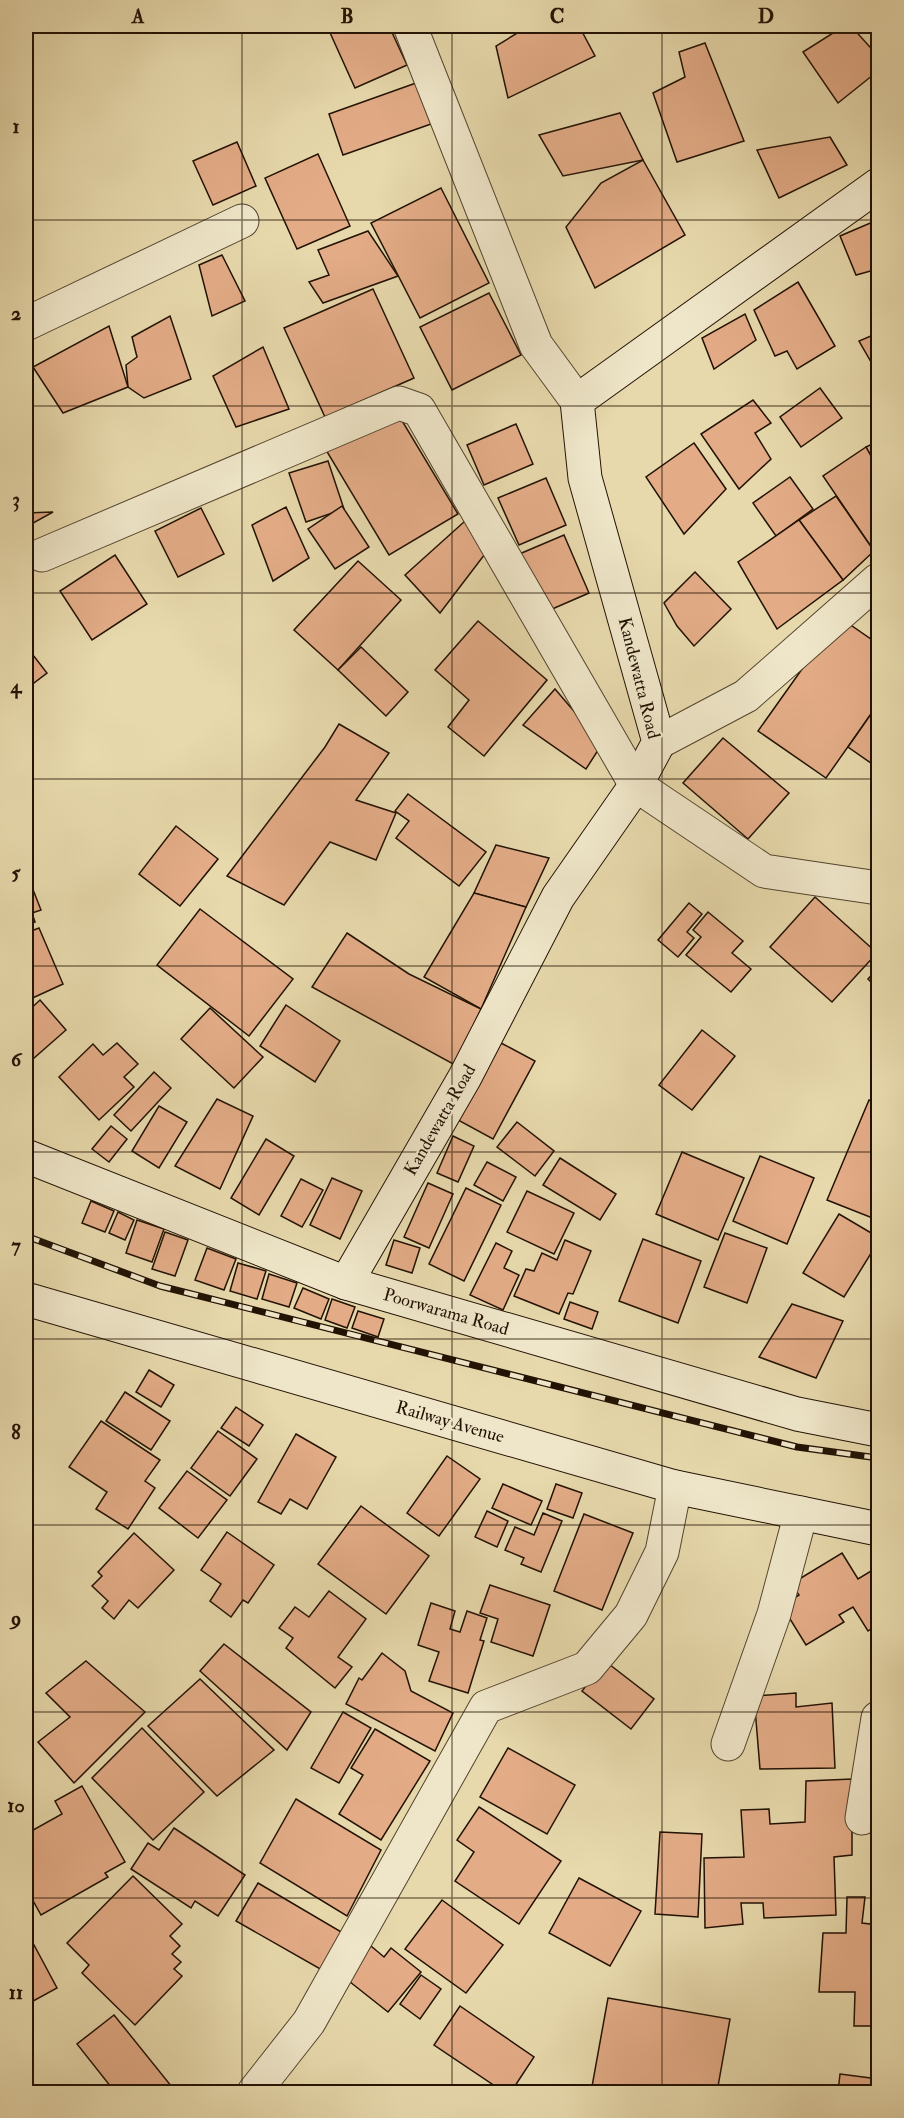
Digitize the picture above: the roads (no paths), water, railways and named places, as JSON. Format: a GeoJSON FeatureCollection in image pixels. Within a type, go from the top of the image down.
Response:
{"type":"FeatureCollection","features":[{"type":"Feature","properties":{"kind":"street"},"geometry":{"type":"LineString","coordinates":[[410,26],[536,345],[578,401],[879,185]]}},
{"type":"Feature","properties":{"kind":"street"},"geometry":{"type":"LineString","coordinates":[[26,324],[242,221]]}},
{"type":"Feature","properties":{"kind":"street","name":"Kandewatta Road"},"geometry":{"type":"LineString","coordinates":[[346,1283],[465,1077],[558,897],[636,785],[659,742],[585,478],[578,401]]}},
{"type":"Feature","properties":{"kind":"street"},"geometry":{"type":"LineString","coordinates":[[42,555],[399,403],[419,410],[636,785],[764,871],[879,888]]}},
{"type":"Feature","properties":{"kind":"street"},"geometry":{"type":"LineString","coordinates":[[659,742],[746,696],[876,589]]}},
{"type":"Feature","properties":{"kind":"street","name":"Poorwarama Road"},"geometry":{"type":"LineString","coordinates":[[26,1156],[346,1283],[797,1414],[879,1430]]}},
{"type":"Feature","properties":{"kind":"street","name":"Railway Avenue"},"geometry":{"type":"LineString","coordinates":[[26,1299],[675,1487],[879,1529]]}},
{"type":"Feature","properties":{"kind":"street"},"geometry":{"type":"LineString","coordinates":[[254,2092],[309,2022],[486,1707],[588,1668],[631,1615],[662,1552],[675,1487]]}},
{"type":"Feature","properties":{"kind":"street"},"geometry":{"type":"LineString","coordinates":[[728,1744],[774,1614],[801,1513]]}},
{"type":"Feature","properties":{"kind":"street"},"geometry":{"type":"LineString","coordinates":[[862,1818],[879,1718]]}},
{"type":"Feature","properties":{"kind":"railway"},"geometry":{"type":"LineString","coordinates":[[26,1236],[160,1286],[797,1447],[878,1458]]}}]}
